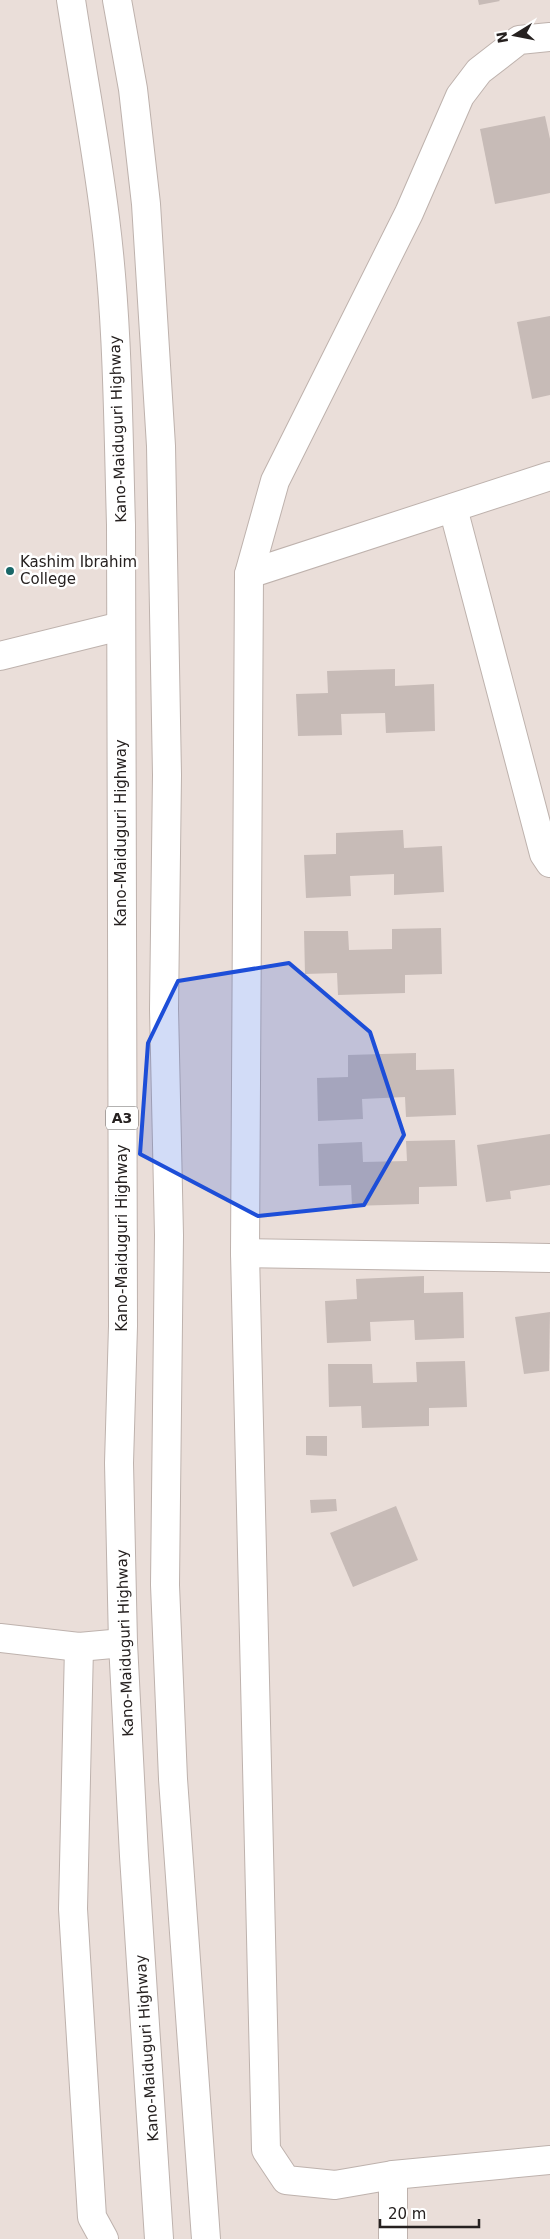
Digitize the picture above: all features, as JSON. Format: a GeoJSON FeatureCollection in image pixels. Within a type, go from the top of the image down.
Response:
{"type":"FeatureCollection","features":[{"type":"Feature","properties":{"kind":"main road","name":"Kano-Maiduguri Highway"},"geometry":{"type":"LineString","coordinates":[[71,0],[105,218],[115,320],[121,525],[122,1326],[119,1463],[123,1643],[134,1856],[159,2239]]}},
{"type":"Feature","properties":{"kind":"main road"},"geometry":{"type":"LineString","coordinates":[[117,0],[134,89],[146,204],[161,446],[168,775],[164,1009],[170,1235],[165,1585],[173,1779],[206,2239]]}},
{"type":"Feature","properties":{"kind":"main road"},"geometry":{"type":"LineString","coordinates":[[550,37],[519,40],[479,71],[460,96],[408,213],[275,481],[248,574],[245,1253],[266,2150],[286,2180],[335,2185],[393,2175],[550,2160]]}},
{"type":"Feature","properties":{"kind":"main road"},"geometry":{"type":"LineString","coordinates":[[248,574],[550,476]]}},
{"type":"Feature","properties":{"kind":"main road"},"geometry":{"type":"LineString","coordinates":[[453,508],[544,854],[550,863]]}},
{"type":"Feature","properties":{"kind":"main road"},"geometry":{"type":"LineString","coordinates":[[0,656],[121,626]]}},
{"type":"Feature","properties":{"kind":"main road"},"geometry":{"type":"LineString","coordinates":[[245,1253],[550,1258]]}},
{"type":"Feature","properties":{"kind":"main road"},"geometry":{"type":"LineString","coordinates":[[0,1638],[79,1647],[123,1643]]}},
{"type":"Feature","properties":{"kind":"main road"},"geometry":{"type":"LineString","coordinates":[[79,1647],[73,1909],[92,2217],[104,2239]]}},
{"type":"Feature","properties":{"kind":"main road"},"geometry":{"type":"LineString","coordinates":[[393,2175],[393,2239]]}},
{"type":"Feature","properties":{"kind":"highlighted area"},"geometry":{"type":"Polygon","coordinates":[[[289,963],[370,1032],[404,1135],[364,1205],[258,1216],[140,1154],[148,1043],[178,981],[289,963]]]}},
{"type":"Feature","properties":{"kind":"building"},"geometry":{"type":"Polygon","coordinates":[[[478,0],[499,0],[500,1],[479,5],[478,0]]]}},
{"type":"Feature","properties":{"kind":"building"},"geometry":{"type":"Polygon","coordinates":[[[545,116],[550,139],[550,193],[495,204],[480,129],[545,116]]]}},
{"type":"Feature","properties":{"kind":"building"},"geometry":{"type":"Polygon","coordinates":[[[550,316],[550,395],[532,399],[517,322],[550,316]]]}},
{"type":"Feature","properties":{"kind":"building"},"geometry":{"type":"Polygon","coordinates":[[[395,669],[395,686],[434,684],[435,731],[386,733],[385,713],[341,714],[342,735],[298,736],[296,694],[328,693],[327,671],[395,669]]]}},
{"type":"Feature","properties":{"kind":"building"},"geometry":{"type":"Polygon","coordinates":[[[403,830],[404,848],[442,846],[444,892],[394,895],[394,874],[350,876],[351,896],[306,898],[304,855],[336,854],[336,833],[403,830]]]}},
{"type":"Feature","properties":{"kind":"building"},"geometry":{"type":"Polygon","coordinates":[[[441,928],[442,974],[405,975],[405,993],[338,995],[337,973],[305,974],[304,931],[348,931],[349,950],[392,949],[392,929],[441,928]]]}},
{"type":"Feature","properties":{"kind":"building"},"geometry":{"type":"Polygon","coordinates":[[[416,1053],[416,1070],[454,1069],[456,1115],[406,1117],[405,1097],[362,1099],[363,1119],[318,1121],[317,1078],[348,1077],[348,1055],[416,1053]]]}},
{"type":"Feature","properties":{"kind":"building"},"geometry":{"type":"Polygon","coordinates":[[[550,1134],[550,1185],[510,1191],[511,1199],[486,1202],[477,1145],[550,1134]]]}},
{"type":"Feature","properties":{"kind":"building"},"geometry":{"type":"Polygon","coordinates":[[[455,1140],[457,1186],[419,1187],[419,1204],[352,1206],[351,1185],[319,1186],[318,1144],[362,1142],[363,1162],[407,1161],[406,1141],[455,1140]]]}},
{"type":"Feature","properties":{"kind":"building"},"geometry":{"type":"Polygon","coordinates":[[[424,1276],[424,1293],[463,1292],[464,1338],[415,1340],[414,1320],[370,1322],[371,1341],[327,1343],[325,1301],[357,1299],[356,1279],[424,1276]]]}},
{"type":"Feature","properties":{"kind":"building"},"geometry":{"type":"Polygon","coordinates":[[[550,1312],[549,1371],[524,1374],[515,1317],[550,1312]]]}},
{"type":"Feature","properties":{"kind":"building"},"geometry":{"type":"Polygon","coordinates":[[[465,1361],[467,1407],[429,1408],[429,1426],[362,1428],[361,1406],[329,1407],[328,1364],[372,1364],[373,1383],[417,1382],[416,1362],[465,1361]]]}},
{"type":"Feature","properties":{"kind":"building"},"geometry":{"type":"Polygon","coordinates":[[[306,1436],[327,1436],[327,1456],[306,1455],[306,1436]]]}},
{"type":"Feature","properties":{"kind":"building"},"geometry":{"type":"Polygon","coordinates":[[[336,1499],[337,1511],[311,1513],[310,1500],[336,1499]]]}},
{"type":"Feature","properties":{"kind":"building"},"geometry":{"type":"Polygon","coordinates":[[[396,1506],[418,1560],[353,1587],[330,1533],[396,1506]]]}},
{"type":"Feature","properties":{"kind":"place","name":"Kashim Ibrahim College"},"geometry":{"type":"Point","coordinates":[10,571]}}]}
